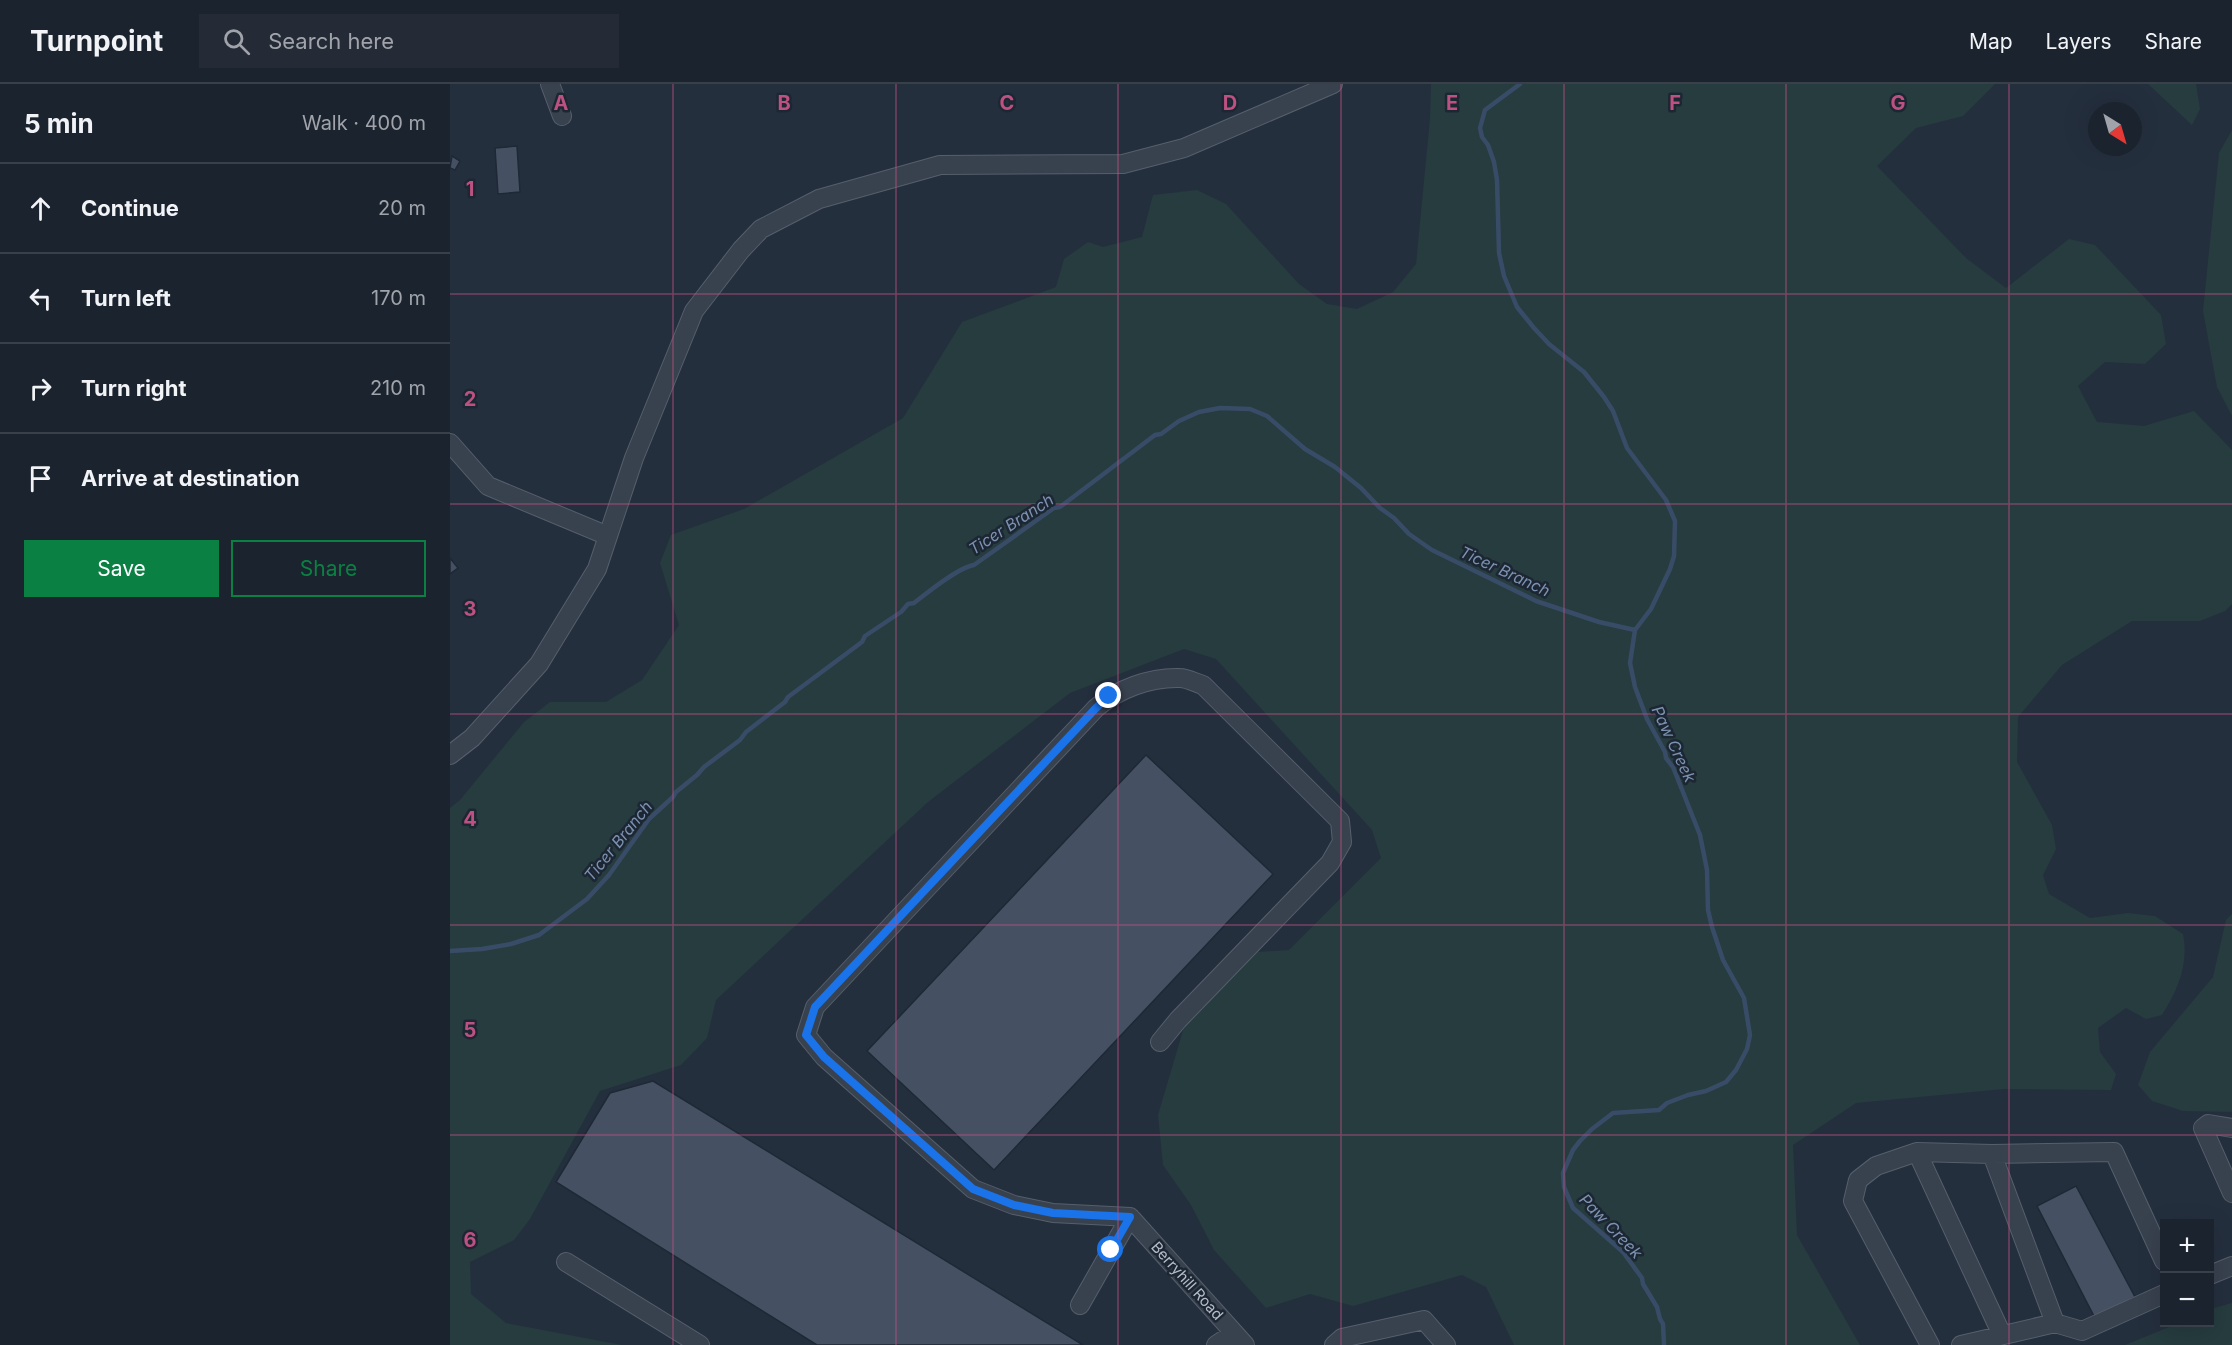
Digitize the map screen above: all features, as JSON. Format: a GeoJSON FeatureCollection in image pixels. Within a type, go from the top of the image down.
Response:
{"type":"FeatureCollection","features":[{"type":"Feature","properties":{"kind":"street"},"geometry":{"type":"LineString","coordinates":[[550,84],[562,117]]}},
{"type":"Feature","properties":{"kind":"street"},"geometry":{"type":"LineString","coordinates":[[450,755],[472,738],[539,664],[597,569],[634,458],[694,311],[741,250],[761,229],[819,199],[940,165],[1123,164],[1184,148],[1333,84]]}},
{"type":"Feature","properties":{"kind":"street"},"geometry":{"type":"LineString","coordinates":[[450,443],[488,486],[608,536]]}},
{"type":"Feature","properties":{"kind":"street"},"geometry":{"type":"LineString","coordinates":[[1080,1305],[1130,1217],[1053,1213],[1014,1205],[973,1189],[824,1057],[806,1035],[815,1007],[1096,708],[1109,696],[1147,681],[1181,678],[1203,685],[1340,821],[1342,842],[1330,863],[1178,1020],[1160,1042]]}},
{"type":"Feature","properties":{"kind":"street"},"geometry":{"type":"LineString","coordinates":[[2232,1128],[2208,1124],[2203,1128],[2232,1193]]}},
{"type":"Feature","properties":{"kind":"street"},"geometry":{"type":"LineString","coordinates":[[1917,1152],[2002,1335]]}},
{"type":"Feature","properties":{"kind":"street"},"geometry":{"type":"LineString","coordinates":[[1930,1345],[1852,1201],[1858,1180],[1876,1166],[1917,1152],[1992,1154],[2114,1152],[2160,1252]]}},
{"type":"Feature","properties":{"kind":"street"},"geometry":{"type":"LineString","coordinates":[[1992,1154],[2055,1323]]}},
{"type":"Feature","properties":{"kind":"street","name":"Berryhill Road"},"geometry":{"type":"LineString","coordinates":[[1130,1217],[1240,1339]]}},
{"type":"Feature","properties":{"kind":"street"},"geometry":{"type":"LineString","coordinates":[[566,1262],[700,1345]]}},
{"type":"Feature","properties":{"kind":"street"},"geometry":{"type":"LineString","coordinates":[[2214,1273],[2232,1266]]}},
{"type":"Feature","properties":{"kind":"street"},"geometry":{"type":"LineString","coordinates":[[1961,1345],[2055,1323],[2082,1332],[2160,1296]]}},
{"type":"Feature","properties":{"kind":"street"},"geometry":{"type":"LineString","coordinates":[[1334,1345],[1342,1338],[1424,1320],[1446,1345]]}},
{"type":"Feature","properties":{"kind":"street"},"geometry":{"type":"LineString","coordinates":[[1216,1345],[1240,1339]]}},
{"type":"Feature","properties":{"kind":"green space"},"geometry":{"type":"Polygon","coordinates":[[[1431,84],[1995,84],[1963,116],[1916,128],[1877,166],[1966,258],[2006,288],[2069,239],[2095,245],[2161,315],[2166,344],[2145,364],[2105,362],[2078,386],[2097,422],[2144,426],[2194,411],[2232,450],[2232,604],[2225,611],[2200,621],[2132,621],[2062,665],[2018,717],[2017,762],[2052,825],[2056,849],[2043,875],[2049,894],[2090,918],[2128,913],[2155,916],[2183,934],[2184,956],[2181,976],[2162,1015],[2146,1019],[2126,1008],[2098,1028],[2100,1052],[2116,1074],[2111,1090],[2004,1089],[1856,1103],[1793,1145],[1797,1235],[1860,1345],[1514,1345],[1486,1287],[1462,1275],[1353,1306],[1310,1294],[1266,1308],[1214,1250],[1191,1205],[1163,1165],[1158,1115],[1184,1027],[1258,952],[1289,950],[1381,858],[1372,830],[1216,659],[1184,649],[1070,693],[928,802],[716,1000],[707,1038],[681,1065],[600,1091],[530,1219],[514,1240],[470,1262],[471,1294],[506,1323],[622,1345],[450,1345],[450,808],[460,800],[524,722],[550,702],[606,702],[642,680],[679,625],[660,563],[671,535],[744,509],[903,418],[962,322],[1056,287],[1064,259],[1088,242],[1103,247],[1142,237],[1153,195],[1197,190],[1226,204],[1299,284],[1327,304],[1357,309],[1393,292],[1416,264],[1430,119],[1431,84]]]}},
{"type":"Feature","properties":{"kind":"green space"},"geometry":{"type":"Polygon","coordinates":[[[2148,84],[2196,84],[2200,109],[2192,125],[2148,84]]]}},
{"type":"Feature","properties":{"kind":"green space"},"geometry":{"type":"Polygon","coordinates":[[[2232,130],[2232,416],[2217,387],[2203,311],[2219,153],[2232,130]]]}},
{"type":"Feature","properties":{"kind":"green space"},"geometry":{"type":"Polygon","coordinates":[[[2232,914],[2232,1112],[2183,1111],[2152,1101],[2138,1085],[2150,1052],[2213,977],[2226,920],[2232,914]]]}},
{"type":"Feature","properties":{"kind":"green space"},"geometry":{"type":"Polygon","coordinates":[[[2232,1303],[2232,1345],[2125,1345],[2169,1327],[2214,1327],[2214,1308],[2232,1303]]]}},
{"type":"Feature","properties":{"kind":"building"},"geometry":{"type":"Polygon","coordinates":[[[517,146],[520,192],[498,194],[495,148],[517,146]]]}},
{"type":"Feature","properties":{"kind":"building"},"geometry":{"type":"Polygon","coordinates":[[[452,156],[460,161],[455,170],[450,168],[452,156]]]}},
{"type":"Feature","properties":{"kind":"building"},"geometry":{"type":"Polygon","coordinates":[[[450,558],[458,568],[450,574],[450,558]]]}},
{"type":"Feature","properties":{"kind":"building"},"geometry":{"type":"Polygon","coordinates":[[[1146,755],[1273,874],[994,1170],[867,1051],[1146,755]]]}},
{"type":"Feature","properties":{"kind":"building"},"geometry":{"type":"Polygon","coordinates":[[[653,1081],[1083,1345],[817,1345],[556,1182],[610,1093],[653,1081]]]}},
{"type":"Feature","properties":{"kind":"building"},"geometry":{"type":"Polygon","coordinates":[[[2076,1186],[2135,1297],[2095,1318],[2037,1206],[2076,1186]]]}},
{"type":"Feature","properties":{"kind":"waterway","name":"Paw Creek"},"geometry":{"type":"LineString","coordinates":[[1520,84],[1485,110],[1480,128],[1494,162],[1497,180],[1499,253],[1504,276],[1517,307],[1534,328],[1549,344],[1584,372],[1604,397],[1613,411],[1627,448],[1666,500],[1675,521],[1674,556],[1670,569],[1651,609],[1635,630],[1630,663],[1635,687],[1647,719],[1666,758],[1673,767],[1700,835],[1707,870],[1708,910],[1712,927],[1723,960],[1744,998],[1750,1035],[1747,1049],[1736,1070],[1726,1082],[1667,1103],[1659,1110],[1613,1113],[1580,1141],[1573,1150],[1563,1173],[1564,1187],[1573,1208],[1623,1252],[1642,1278],[1663,1324],[1664,1345]]}},
{"type":"Feature","properties":{"kind":"waterway","name":"Ticer Branch"},"geometry":{"type":"LineString","coordinates":[[450,951],[511,944],[539,935],[587,899],[609,875],[649,819],[676,792],[785,702],[788,697],[862,642],[865,636],[901,612],[908,604],[914,603],[952,575],[974,565],[1054,508],[1060,507],[1155,435],[1161,434],[1179,421],[1199,412],[1220,408],[1250,409],[1267,416],[1305,449],[1335,467],[1361,488],[1409,534],[1432,550],[1536,601],[1599,622],[1635,630]]}},
{"type":"Feature","properties":{"kind":"route"},"geometry":{"type":"LineString","coordinates":[[1109,696],[815,1007],[806,1035],[824,1057],[973,1189],[1014,1205],[1053,1213],[1130,1217],[1111,1250]]}}]}
